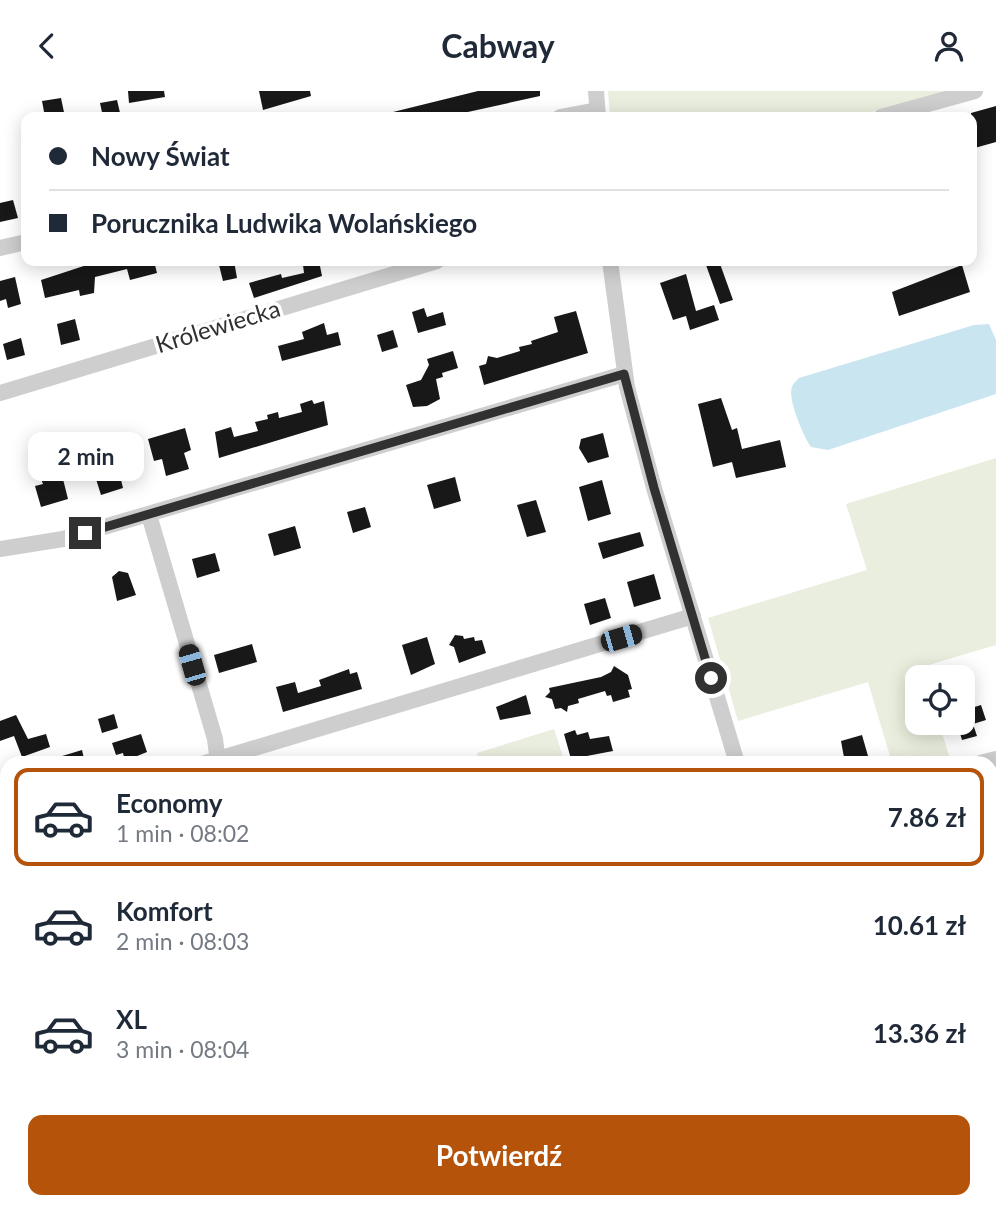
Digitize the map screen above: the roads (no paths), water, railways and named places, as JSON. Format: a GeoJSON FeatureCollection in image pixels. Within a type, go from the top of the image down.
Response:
{"type":"FeatureCollection","features":[{"type":"Feature","properties":{"kind":"street"},"geometry":{"type":"LineString","coordinates":[[596,91],[598,112]]}},
{"type":"Feature","properties":{"kind":"street"},"geometry":{"type":"LineString","coordinates":[[899,112],[975,91]]}},
{"type":"Feature","properties":{"kind":"street"},"geometry":{"type":"LineString","coordinates":[[0,248],[21,243]]}},
{"type":"Feature","properties":{"kind":"street","name":"Królewiecka"},"geometry":{"type":"LineString","coordinates":[[0,393],[420,266]]}},
{"type":"Feature","properties":{"kind":"street"},"geometry":{"type":"LineString","coordinates":[[611,266],[624,374],[654,488],[735,756]]}},
{"type":"Feature","properties":{"kind":"street"},"geometry":{"type":"LineString","coordinates":[[0,549],[48,543],[149,515],[624,374]]}},
{"type":"Feature","properties":{"kind":"street"},"geometry":{"type":"LineString","coordinates":[[149,515],[215,739],[213,756]]}},
{"type":"Feature","properties":{"kind":"street"},"geometry":{"type":"LineString","coordinates":[[230,756],[693,616]]}},
{"type":"Feature","properties":{"kind":"water"},"geometry":{"type":"Polygon","coordinates":[[[989,324],[996,340],[996,394],[828,450],[811,447],[792,400],[792,387],[799,378],[974,325],[989,324]]]}}]}
